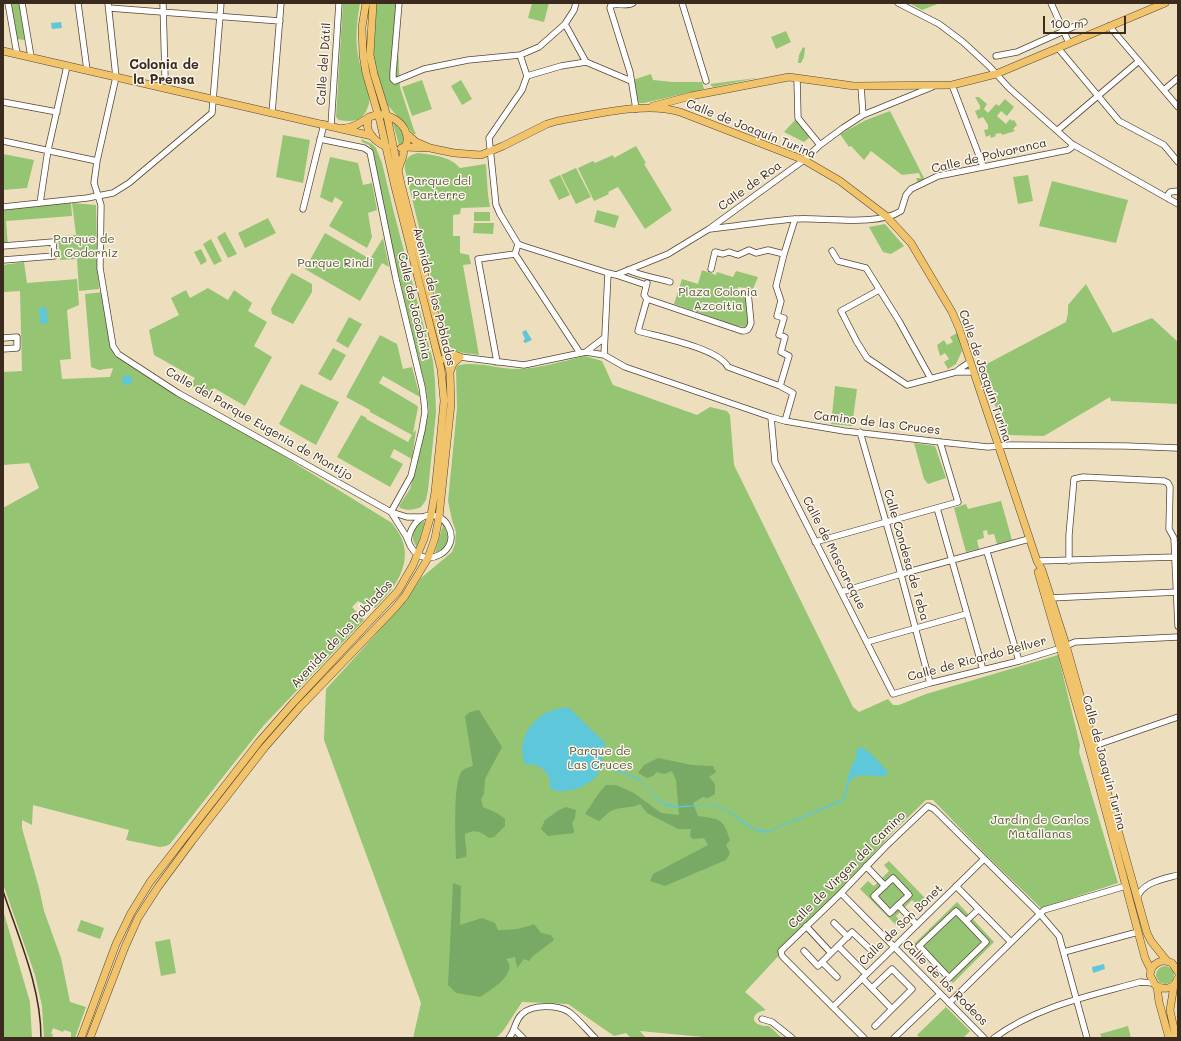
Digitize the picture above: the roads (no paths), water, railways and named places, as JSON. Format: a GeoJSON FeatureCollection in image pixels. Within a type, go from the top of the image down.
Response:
{"type":"FeatureCollection","features":[{"type":"Feature","properties":{"kind":"main road","name":"Avenida de los Poblados"},"geometry":{"type":"LineString","coordinates":[[81,1038],[116,944],[131,913],[150,882],[259,742],[294,702],[398,591],[418,555],[431,515],[444,401],[441,369],[378,114],[366,73],[363,56],[362,27],[366,3]]}},
{"type":"Feature","properties":{"kind":"main road","name":"Avenida de los Poblados"},"geometry":{"type":"LineString","coordinates":[[90,1038],[125,947],[138,918],[158,887],[265,747],[299,708],[405,596],[428,558],[435,538],[439,517],[451,404],[450,372],[399,171],[387,116],[374,74],[370,55],[373,3]]}},
{"type":"Feature","properties":{"kind":"main road"},"geometry":{"type":"LineString","coordinates":[[331,126],[350,128],[378,114],[398,121],[410,138],[416,142],[430,148],[468,155],[490,152],[547,124],[558,121],[645,108],[679,99],[788,77],[861,86],[952,85],[996,74],[1165,3]]}},
{"type":"Feature","properties":{"kind":"main road"},"geometry":{"type":"LineString","coordinates":[[3,51],[116,77],[165,83],[214,100],[372,136],[386,147],[395,149],[404,147],[419,149]]}},
{"type":"Feature","properties":{"kind":"main road"},"geometry":{"type":"LineString","coordinates":[[372,136],[367,125],[374,101]]}},
{"type":"Feature","properties":{"kind":"main road","name":"Calle de Joaquín Turina"},"geometry":{"type":"LineString","coordinates":[[645,108],[656,108],[680,112],[804,160],[840,181],[886,216],[911,243],[952,312],[959,328],[1030,539],[1037,561],[1040,582],[1064,646]]}},
{"type":"Feature","properties":{"kind":"main road"},"geometry":{"type":"LineString","coordinates":[[404,155],[404,147],[407,142],[406,133]]}},
{"type":"Feature","properties":{"kind":"main road"},"geometry":{"type":"LineString","coordinates":[[399,171],[400,161],[404,155],[410,151],[430,148]]}},
{"type":"Feature","properties":{"kind":"main road"},"geometry":{"type":"LineString","coordinates":[[441,369],[443,360],[446,356],[454,355],[460,358],[453,364],[450,372]]}},
{"type":"Feature","properties":{"kind":"main road","name":"Calle de Joaquín Turina"},"geometry":{"type":"LineString","coordinates":[[1037,561],[1042,570],[1148,937],[1167,961]]}},
{"type":"Feature","properties":{"kind":"main road","name":"Calle de Joaquín Turina"},"geometry":{"type":"LineString","coordinates":[[1092,747],[1138,932],[1145,958],[1155,985],[1169,1038]]}},
{"type":"Feature","properties":{"kind":"main road"},"geometry":{"type":"LineString","coordinates":[[1151,973],[1156,964],[1159,962],[1167,961],[1177,967]]}},
{"type":"Feature","properties":{"kind":"main road"},"geometry":{"type":"LineString","coordinates":[[1155,985],[1160,988],[1168,988],[1176,981]]}},
{"type":"Feature","properties":{"kind":"main road"},"geometry":{"type":"LineString","coordinates":[[1176,981],[1170,1010],[1176,1038]]}},
{"type":"Feature","properties":{"kind":"street"},"geometry":{"type":"LineString","coordinates":[[8,3],[17,54]]}},
{"type":"Feature","properties":{"kind":"street"},"geometry":{"type":"LineString","coordinates":[[22,3],[31,57]]}},
{"type":"Feature","properties":{"kind":"street"},"geometry":{"type":"LineString","coordinates":[[78,3],[87,70]]}},
{"type":"Feature","properties":{"kind":"street"},"geometry":{"type":"LineString","coordinates":[[163,3],[165,83]]}},
{"type":"Feature","properties":{"kind":"street"},"geometry":{"type":"LineString","coordinates":[[3,206],[40,203],[113,193],[129,183],[212,113],[221,3]]}},
{"type":"Feature","properties":{"kind":"street"},"geometry":{"type":"LineString","coordinates":[[272,113],[282,3]]}},
{"type":"Feature","properties":{"kind":"street","name":"Calle del Dátil"},"geometry":{"type":"LineString","coordinates":[[303,209],[320,139],[331,126],[339,3]]}},
{"type":"Feature","properties":{"kind":"street"},"geometry":{"type":"LineString","coordinates":[[399,3],[393,79],[395,81],[424,69],[468,60],[520,55],[539,47],[565,24],[574,10],[576,3]]}},
{"type":"Feature","properties":{"kind":"street"},"geometry":{"type":"LineString","coordinates":[[633,3],[630,5],[611,5],[610,8],[630,72],[636,109]]}},
{"type":"Feature","properties":{"kind":"street"},"geometry":{"type":"LineString","coordinates":[[682,3],[706,81]]}},
{"type":"Feature","properties":{"kind":"street"},"geometry":{"type":"LineString","coordinates":[[898,3],[938,24],[963,42],[1009,88],[1072,144],[1178,204]]}},
{"type":"Feature","properties":{"kind":"street"},"geometry":{"type":"LineString","coordinates":[[1051,3],[1069,43]]}},
{"type":"Feature","properties":{"kind":"street"},"geometry":{"type":"LineString","coordinates":[[99,196],[94,183],[97,161],[116,77],[109,6],[280,21]]}},
{"type":"Feature","properties":{"kind":"street"},"geometry":{"type":"LineString","coordinates":[[996,56],[1017,52],[1063,30],[1084,22]]}},
{"type":"Feature","properties":{"kind":"street"},"geometry":{"type":"LineString","coordinates":[[565,24],[586,62]]}},
{"type":"Feature","properties":{"kind":"street"},"geometry":{"type":"LineString","coordinates":[[1109,26],[1178,107]]}},
{"type":"Feature","properties":{"kind":"street"},"geometry":{"type":"LineString","coordinates":[[1058,48],[1119,121],[1164,145],[1178,162]]}},
{"type":"Feature","properties":{"kind":"street"},"geometry":{"type":"LineString","coordinates":[[520,55],[527,76],[522,90],[489,138],[496,205],[500,214],[518,244],[608,273],[616,274],[646,285]]}},
{"type":"Feature","properties":{"kind":"street"},"geometry":{"type":"LineString","coordinates":[[1056,130],[1098,97],[1139,61]]}},
{"type":"Feature","properties":{"kind":"street"},"geometry":{"type":"LineString","coordinates":[[527,76],[561,66],[586,62],[631,82]]}},
{"type":"Feature","properties":{"kind":"street"},"geometry":{"type":"LineString","coordinates":[[40,203],[48,150],[67,66]]}},
{"type":"Feature","properties":{"kind":"street"},"geometry":{"type":"LineString","coordinates":[[797,78],[798,118],[820,145]]}},
{"type":"Feature","properties":{"kind":"street"},"geometry":{"type":"LineString","coordinates":[[1164,90],[1178,78]]}},
{"type":"Feature","properties":{"kind":"street","name":"Calle de Roa"},"geometry":{"type":"LineString","coordinates":[[616,274],[668,254],[710,229],[804,160],[820,145],[863,115],[935,85]]}},
{"type":"Feature","properties":{"kind":"street"},"geometry":{"type":"LineString","coordinates":[[952,85],[983,166]]}},
{"type":"Feature","properties":{"kind":"street"},"geometry":{"type":"LineString","coordinates":[[861,86],[863,115]]}},
{"type":"Feature","properties":{"kind":"street"},"geometry":{"type":"LineString","coordinates":[[3,102],[56,112]]}},
{"type":"Feature","properties":{"kind":"street","name":"Calle de Jacobinia"},"geometry":{"type":"LineString","coordinates":[[320,139],[368,149],[370,152],[396,279],[422,387],[425,412],[412,476],[391,512]]}},
{"type":"Feature","properties":{"kind":"street"},"geometry":{"type":"LineString","coordinates":[[3,141],[97,161]]}},
{"type":"Feature","properties":{"kind":"street","name":"Calle de Polvoranca"},"geometry":{"type":"LineString","coordinates":[[710,229],[795,219],[874,219],[896,214],[901,211],[906,195],[911,189],[938,176],[1068,150],[1071,148],[1072,144]]}},
{"type":"Feature","properties":{"kind":"street"},"geometry":{"type":"LineString","coordinates":[[1169,199],[1168,196],[1170,192],[1178,191]]}},
{"type":"Feature","properties":{"kind":"street","name":"Calle del Parque Eugenia de Montijo"},"geometry":{"type":"LineString","coordinates":[[99,196],[101,205],[100,268],[113,346],[118,354],[178,393],[391,512],[404,516],[422,517],[431,515]]}},
{"type":"Feature","properties":{"kind":"street"},"geometry":{"type":"LineString","coordinates":[[780,386],[789,356],[781,352],[785,337],[779,335],[784,318],[777,316],[781,301],[776,286],[795,219]]}},
{"type":"Feature","properties":{"kind":"street"},"geometry":{"type":"LineString","coordinates":[[3,246],[53,242],[54,256],[3,260]]}},
{"type":"Feature","properties":{"kind":"street"},"geometry":{"type":"LineString","coordinates":[[515,254],[518,244]]}},
{"type":"Feature","properties":{"kind":"street"},"geometry":{"type":"LineString","coordinates":[[711,269],[715,252],[723,254],[729,252],[738,255],[749,250],[756,252],[768,250],[784,254]]}},
{"type":"Feature","properties":{"kind":"street"},"geometry":{"type":"LineString","coordinates":[[832,251],[838,261],[866,268],[899,321],[931,380]]}},
{"type":"Feature","properties":{"kind":"street"},"geometry":{"type":"LineString","coordinates":[[497,362],[478,259],[515,254]]}},
{"type":"Feature","properties":{"kind":"street"},"geometry":{"type":"LineString","coordinates":[[515,254],[583,352]]}},
{"type":"Feature","properties":{"kind":"street"},"geometry":{"type":"LineString","coordinates":[[628,270],[649,278],[654,277],[670,282]]}},
{"type":"Feature","properties":{"kind":"street"},"geometry":{"type":"LineString","coordinates":[[604,355],[608,273]]}},
{"type":"Feature","properties":{"kind":"street"},"geometry":{"type":"LineString","coordinates":[[649,278],[644,295],[647,299],[742,331],[746,331],[750,328],[751,323],[748,292]]}},
{"type":"Feature","properties":{"kind":"street"},"geometry":{"type":"LineString","coordinates":[[879,290],[841,312],[867,358],[907,385],[931,380],[956,372],[974,372]]}},
{"type":"Feature","properties":{"kind":"street"},"geometry":{"type":"LineString","coordinates":[[647,299],[638,331],[702,348],[726,362],[728,367],[780,386],[793,393],[785,421]]}},
{"type":"Feature","properties":{"kind":"street"},"geometry":{"type":"LineString","coordinates":[[3,338],[17,337],[18,348],[3,349]]}},
{"type":"Feature","properties":{"kind":"street"},"geometry":{"type":"LineString","coordinates":[[460,358],[524,365],[583,352],[604,338]]}},
{"type":"Feature","properties":{"kind":"street","name":"Camino de las Cruces"},"geometry":{"type":"LineString","coordinates":[[583,352],[604,355],[625,367],[771,418],[785,421],[860,432],[988,447],[998,445],[1178,448]]}},
{"type":"Feature","properties":{"kind":"street"},"geometry":{"type":"LineString","coordinates":[[956,372],[970,362]]}},
{"type":"Feature","properties":{"kind":"street","name":"Calle de Mascaraque"},"geometry":{"type":"LineString","coordinates":[[771,418],[775,462],[894,694]]}},
{"type":"Feature","properties":{"kind":"street","name":"Calle Condesa de Teba"},"geometry":{"type":"LineString","coordinates":[[860,432],[901,574],[930,683]]}},
{"type":"Feature","properties":{"kind":"street"},"geometry":{"type":"LineString","coordinates":[[815,542],[958,502],[940,442]]}},
{"type":"Feature","properties":{"kind":"street"},"geometry":{"type":"LineString","coordinates":[[1069,561],[1069,535],[1074,479],[1083,477],[1164,481],[1168,483],[1170,488],[1169,529],[1174,538],[1176,557],[1178,626]]}},
{"type":"Feature","properties":{"kind":"street"},"geometry":{"type":"LineString","coordinates":[[937,508],[983,670]]}},
{"type":"Feature","properties":{"kind":"street","name":"Calle del Parque Eugenia de Montijo"},"geometry":{"type":"LineString","coordinates":[[391,512],[412,549],[418,555]]}},
{"type":"Feature","properties":{"kind":"street"},"geometry":{"type":"LineString","coordinates":[[418,555],[428,558],[437,557],[443,553],[450,542],[450,530],[446,522],[439,517],[431,515]]}},
{"type":"Feature","properties":{"kind":"street"},"geometry":{"type":"LineString","coordinates":[[408,540],[412,526],[422,517]]}},
{"type":"Feature","properties":{"kind":"street"},"geometry":{"type":"LineString","coordinates":[[841,592],[1030,539]]}},
{"type":"Feature","properties":{"kind":"street"},"geometry":{"type":"LineString","coordinates":[[987,552],[1019,661]]}},
{"type":"Feature","properties":{"kind":"street"},"geometry":{"type":"LineString","coordinates":[[1037,561],[1176,557]]}},
{"type":"Feature","properties":{"kind":"street"},"geometry":{"type":"LineString","coordinates":[[1050,598],[1177,592]]}},
{"type":"Feature","properties":{"kind":"street"},"geometry":{"type":"LineString","coordinates":[[867,642],[966,614]]}},
{"type":"Feature","properties":{"kind":"street","name":"Calle de Ricardo Bellver"},"geometry":{"type":"LineString","coordinates":[[894,694],[930,683],[1019,661],[1082,641],[1178,637]]}},
{"type":"Feature","properties":{"kind":"street"},"geometry":{"type":"LineString","coordinates":[[1092,747],[1178,716]]}},
{"type":"Feature","properties":{"kind":"street","name":"Calle de Virgen del Camino"},"geometry":{"type":"LineString","coordinates":[[833,1007],[782,956],[781,950],[841,893],[925,808],[930,806],[934,809],[984,859]]}},
{"type":"Feature","properties":{"kind":"street"},"geometry":{"type":"LineString","coordinates":[[984,859],[1040,914],[1059,936],[1087,1038]]}},
{"type":"Feature","properties":{"kind":"street","name":"Calle de Son Bonet"},"geometry":{"type":"LineString","coordinates":[[833,1007],[984,859]]}},
{"type":"Feature","properties":{"kind":"street"},"geometry":{"type":"LineString","coordinates":[[866,866],[885,886]]}},
{"type":"Feature","properties":{"kind":"street"},"geometry":{"type":"LineString","coordinates":[[1132,879],[1140,886],[1146,886],[1178,875]]}},
{"type":"Feature","properties":{"kind":"street"},"geometry":{"type":"LineString","coordinates":[[892,878],[909,895],[898,905],[890,913],[874,896],[892,878]]}},
{"type":"Feature","properties":{"kind":"street"},"geometry":{"type":"LineString","coordinates":[[956,886],[1010,942]]}},
{"type":"Feature","properties":{"kind":"street"},"geometry":{"type":"LineString","coordinates":[[949,1002],[1044,910],[1126,886]]}},
{"type":"Feature","properties":{"kind":"street"},"geometry":{"type":"LineString","coordinates":[[1137,899],[1139,893],[1146,886]]}},
{"type":"Feature","properties":{"kind":"street","name":"Calle de los Rodeos"},"geometry":{"type":"LineString","coordinates":[[841,893],[984,1038]]}},
{"type":"Feature","properties":{"kind":"street"},"geometry":{"type":"LineString","coordinates":[[898,905],[917,925]]}},
{"type":"Feature","properties":{"kind":"street"},"geometry":{"type":"LineString","coordinates":[[966,921],[979,909]]}},
{"type":"Feature","properties":{"kind":"street"},"geometry":{"type":"LineString","coordinates":[[956,910],[966,921],[986,942],[949,978],[919,946],[956,910]]}},
{"type":"Feature","properties":{"kind":"street"},"geometry":{"type":"LineString","coordinates":[[834,923],[848,937]]}},
{"type":"Feature","properties":{"kind":"street"},"geometry":{"type":"LineString","coordinates":[[806,926],[831,953]]}},
{"type":"Feature","properties":{"kind":"street"},"geometry":{"type":"LineString","coordinates":[[804,951],[818,966],[852,932],[870,949]]}},
{"type":"Feature","properties":{"kind":"street"},"geometry":{"type":"LineString","coordinates":[[1064,952],[1138,932]]}},
{"type":"Feature","properties":{"kind":"street"},"geometry":{"type":"LineString","coordinates":[[838,946],[864,976],[872,988],[892,1009]]}},
{"type":"Feature","properties":{"kind":"street"},"geometry":{"type":"LineString","coordinates":[[822,962],[837,977]]}},
{"type":"Feature","properties":{"kind":"street"},"geometry":{"type":"LineString","coordinates":[[872,988],[892,969],[912,989],[875,1026]]}},
{"type":"Feature","properties":{"kind":"street"},"geometry":{"type":"LineString","coordinates":[[994,1038],[1034,1014],[1076,1000],[1140,982],[1151,973]]}},
{"type":"Feature","properties":{"kind":"street"},"geometry":{"type":"LineString","coordinates":[[1140,982],[1155,985]]}},
{"type":"Feature","properties":{"kind":"street"},"geometry":{"type":"LineString","coordinates":[[894,1038],[940,994]]}},
{"type":"Feature","properties":{"kind":"street"},"geometry":{"type":"LineString","coordinates":[[509,1038],[519,1017],[528,1009],[541,1006],[563,1010],[574,1017],[594,1038]]}},
{"type":"Feature","properties":{"kind":"street"},"geometry":{"type":"LineString","coordinates":[[833,1007],[864,1038]]}},
{"type":"Feature","properties":{"kind":"street"},"geometry":{"type":"LineString","coordinates":[[762,1018],[772,1022],[792,1038]]}},
{"type":"Feature","properties":{"kind":"street"},"geometry":{"type":"LineString","coordinates":[[514,1029],[523,1038]]}},
{"type":"Feature","properties":{"kind":"water"},"geometry":{"type":"Polygon","coordinates":[[[61,22],[62,28],[52,29],[51,23],[61,22]]]}},
{"type":"Feature","properties":{"kind":"water"},"geometry":{"type":"Polygon","coordinates":[[[46,307],[48,323],[40,324],[39,308],[46,307]]]}},
{"type":"Feature","properties":{"kind":"water"},"geometry":{"type":"Polygon","coordinates":[[[526,330],[532,340],[525,343],[523,341],[525,339],[522,332],[526,330]]]}},
{"type":"Feature","properties":{"kind":"water"},"geometry":{"type":"Polygon","coordinates":[[[125,375],[129,375],[131,376],[131,384],[125,385],[122,382],[122,378],[125,375]]]}},
{"type":"Feature","properties":{"kind":"water"},"geometry":{"type":"Polygon","coordinates":[[[568,707],[606,744],[603,747],[602,763],[638,778],[656,797],[664,803],[678,806],[714,804],[726,809],[755,829],[768,831],[843,799],[857,749],[861,747],[876,758],[888,774],[884,776],[864,775],[855,777],[849,782],[846,796],[843,801],[766,833],[759,832],[747,826],[725,810],[713,805],[674,807],[663,804],[638,780],[601,766],[598,774],[591,782],[574,790],[556,791],[550,789],[549,778],[544,770],[536,765],[526,765],[522,745],[530,727],[537,719],[556,709],[568,707]]]}},
{"type":"Feature","properties":{"kind":"water"},"geometry":{"type":"Polygon","coordinates":[[[1104,964],[1105,969],[1093,973],[1092,967],[1104,964]]]}},
{"type":"Feature","properties":{"kind":"railway"},"geometry":{"type":"LineString","coordinates":[[3,891],[28,963],[33,982],[40,1019],[41,1038]]}},
{"type":"Feature","properties":{"kind":"district","name":"Colonia de la Prensa"},"geometry":{"type":"Point","coordinates":[164,72]}},
{"type":"Feature","properties":{"kind":"park label","name":"Parque del Parterre"},"geometry":{"type":"Point","coordinates":[439,188]}},
{"type":"Feature","properties":{"kind":"park label","name":"Parque de la Codorniz"},"geometry":{"type":"Point","coordinates":[84,246]}},
{"type":"Feature","properties":{"kind":"park label","name":"Parque Rindi"},"geometry":{"type":"Point","coordinates":[335,263]}},
{"type":"Feature","properties":{"kind":"park label","name":"Plaza Colonia Azcoitia"},"geometry":{"type":"Point","coordinates":[718,299]}},
{"type":"Feature","properties":{"kind":"park label","name":"Parque de Las Cruces"},"geometry":{"type":"Point","coordinates":[600,758]}},
{"type":"Feature","properties":{"kind":"park label","name":"Jardín de Carlos Matallanas"},"geometry":{"type":"Point","coordinates":[1040,827]}}]}
